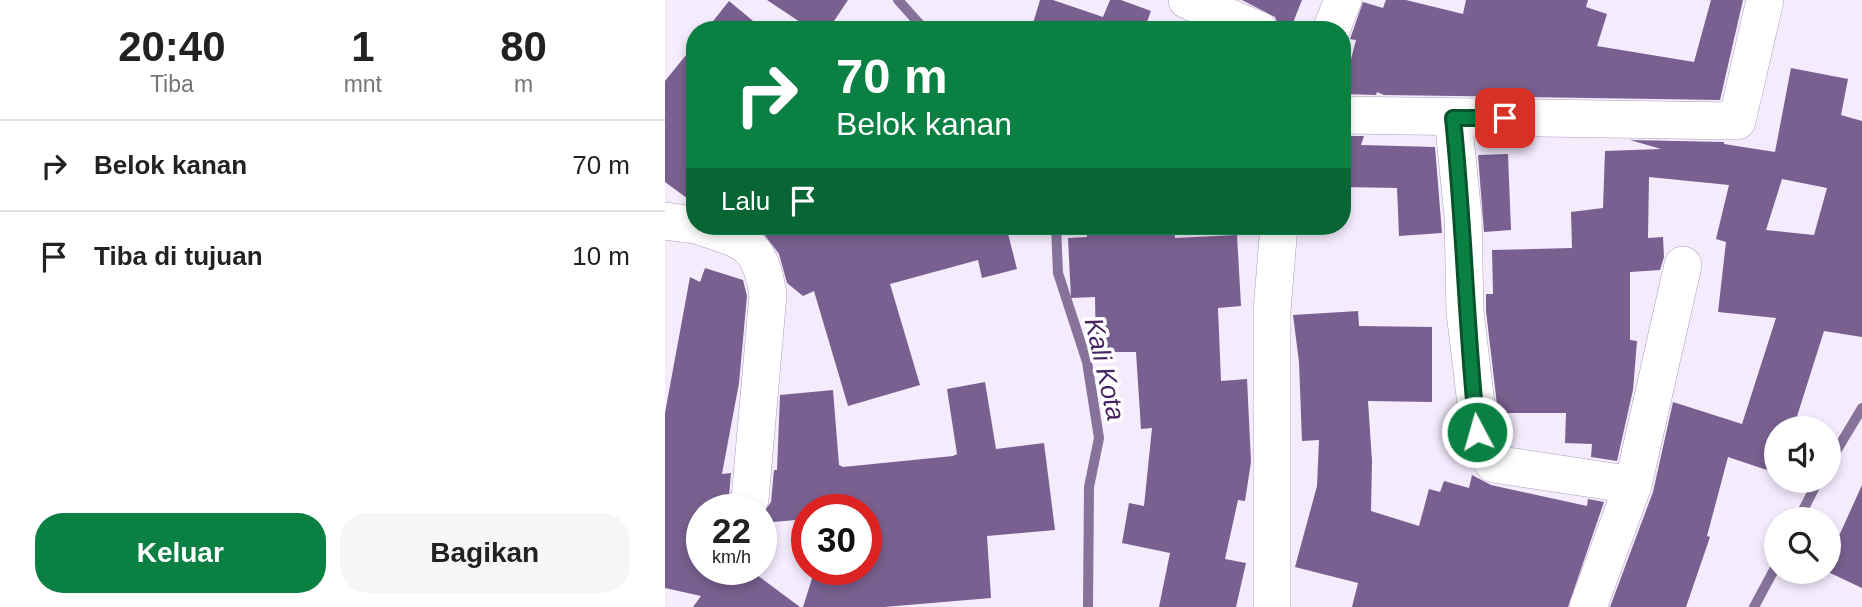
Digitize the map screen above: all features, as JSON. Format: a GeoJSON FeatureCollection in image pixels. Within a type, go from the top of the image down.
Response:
{"type":"FeatureCollection","features":[{"type":"Feature","properties":{"kind":"street"},"geometry":{"type":"LineString","coordinates":[[1187,0],[1237,21]]}},
{"type":"Feature","properties":{"kind":"street"},"geometry":{"type":"LineString","coordinates":[[1335,21],[1343,0]]}},
{"type":"Feature","properties":{"kind":"street"},"geometry":{"type":"LineString","coordinates":[[1351,115],[1737,121],[1765,0]]}},
{"type":"Feature","properties":{"kind":"street"},"geometry":{"type":"LineString","coordinates":[[1453,118],[1463,216],[1465,312],[1481,446],[1494,464],[1633,485]]}},
{"type":"Feature","properties":{"kind":"street"},"geometry":{"type":"LineString","coordinates":[[665,221],[686,224]]}},
{"type":"Feature","properties":{"kind":"street"},"geometry":{"type":"LineString","coordinates":[[722,235],[752,247],[764,268],[768,295],[750,494]]}},
{"type":"Feature","properties":{"kind":"street"},"geometry":{"type":"LineString","coordinates":[[1272,607],[1272,311],[1278,235]]}},
{"type":"Feature","properties":{"kind":"street"},"geometry":{"type":"LineString","coordinates":[[1588,607],[1633,485],[1683,265]]}},
{"type":"Feature","properties":{"kind":"building"},"geometry":{"type":"Polygon","coordinates":[[[767,0],[848,0],[834,21],[798,21],[767,0]]]}},
{"type":"Feature","properties":{"kind":"building"},"geometry":{"type":"Polygon","coordinates":[[[1040,0],[1053,0],[1103,17],[1110,0],[1121,0],[1151,11],[1147,21],[1034,21],[1040,0]]]}},
{"type":"Feature","properties":{"kind":"building"},"geometry":{"type":"Polygon","coordinates":[[[1242,0],[1302,0],[1294,21],[1277,21],[1275,17],[1242,0]]]}},
{"type":"Feature","properties":{"kind":"building"},"geometry":{"type":"Polygon","coordinates":[[[1386,0],[1406,0],[1463,14],[1466,0],[1588,0],[1586,7],[1607,14],[1597,46],[1694,62],[1711,0],[1743,0],[1720,100],[1384,95],[1377,92],[1376,95],[1351,94],[1351,59],[1356,40],[1351,39],[1351,36],[1363,2],[1383,8],[1386,0]]]}},
{"type":"Feature","properties":{"kind":"building"},"geometry":{"type":"Polygon","coordinates":[[[729,1],[753,21],[713,21],[729,1]]]}},
{"type":"Feature","properties":{"kind":"building"},"geometry":{"type":"Polygon","coordinates":[[[686,55],[686,197],[665,182],[665,81],[686,55]]]}},
{"type":"Feature","properties":{"kind":"building"},"geometry":{"type":"Polygon","coordinates":[[[1791,68],[1848,79],[1841,115],[1862,121],[1862,337],[1824,331],[1797,416],[1764,416],[1764,469],[1728,457],[1707,536],[1710,537],[1686,607],[1610,607],[1653,492],[1673,402],[1742,424],[1776,318],[1718,312],[1726,242],[1716,239],[1729,185],[1649,177],[1648,238],[1663,237],[1664,257],[1660,270],[1630,272],[1630,340],[1637,341],[1633,390],[1617,461],[1591,457],[1592,444],[1565,443],[1566,413],[1498,413],[1486,311],[1486,294],[1493,294],[1492,250],[1572,248],[1571,212],[1603,208],[1605,151],[1661,149],[1630,140],[1724,144],[1775,152],[1791,68]],[[1782,179],[1766,230],[1814,235],[1827,188],[1782,179]]]}},
{"type":"Feature","properties":{"kind":"building"},"geometry":{"type":"Polygon","coordinates":[[[1351,136],[1364,136],[1361,145],[1435,147],[1442,233],[1399,236],[1397,188],[1351,187],[1351,136]]]}},
{"type":"Feature","properties":{"kind":"building"},"geometry":{"type":"Polygon","coordinates":[[[1508,154],[1511,230],[1484,232],[1478,155],[1508,154]]]}},
{"type":"Feature","properties":{"kind":"building"},"geometry":{"type":"Polygon","coordinates":[[[765,235],[1008,235],[1017,269],[982,278],[978,260],[890,284],[920,385],[848,406],[814,291],[803,296],[787,283],[779,254],[765,235]]]}},
{"type":"Feature","properties":{"kind":"building"},"geometry":{"type":"Polygon","coordinates":[[[1175,235],[1175,238],[1237,235],[1241,306],[1218,308],[1221,381],[1247,379],[1251,462],[1245,501],[1238,500],[1225,559],[1246,563],[1236,607],[1159,607],[1170,553],[1122,543],[1129,503],[1144,506],[1152,428],[1141,429],[1136,352],[1096,352],[1095,297],[1071,298],[1068,238],[1175,235]]]}},
{"type":"Feature","properties":{"kind":"building"},"geometry":{"type":"Polygon","coordinates":[[[705,268],[743,280],[747,296],[739,383],[722,474],[731,473],[729,494],[686,494],[686,585],[770,585],[800,607],[693,607],[701,596],[665,588],[665,413],[690,277],[700,282],[705,268]]]}},
{"type":"Feature","properties":{"kind":"building"},"geometry":{"type":"Polygon","coordinates":[[[1358,311],[1359,326],[1432,327],[1432,402],[1368,401],[1372,461],[1371,511],[1419,526],[1429,489],[1440,492],[1444,481],[1469,488],[1472,475],[1491,485],[1587,506],[1588,499],[1604,502],[1568,607],[1352,607],[1358,583],[1295,567],[1317,486],[1319,440],[1302,441],[1299,362],[1293,315],[1358,311]]]}},
{"type":"Feature","properties":{"kind":"building"},"geometry":{"type":"Polygon","coordinates":[[[985,382],[996,449],[1044,443],[1055,530],[987,536],[991,598],[884,607],[803,607],[810,585],[882,585],[882,494],[791,494],[791,520],[777,522],[777,494],[772,494],[774,470],[777,470],[780,395],[833,390],[839,465],[843,467],[957,454],[947,389],[985,382]]]}},
{"type":"Feature","properties":{"kind":"building"},"geometry":{"type":"Polygon","coordinates":[[[1862,485],[1862,588],[1841,578],[1841,531],[1862,485]]]}},
{"type":"Feature","properties":{"kind":"waterway","name":"Kali Kota"},"geometry":{"type":"LineString","coordinates":[[898,0],[917,21]]}},
{"type":"Feature","properties":{"kind":"waterway","name":"Kali Kota"},"geometry":{"type":"LineString","coordinates":[[1056,235],[1058,273],[1087,362],[1099,438],[1089,487],[1088,607]]}},
{"type":"Feature","properties":{"kind":"waterway","name":"Kali Kota"},"geometry":{"type":"LineString","coordinates":[[1841,443],[1862,408]]}},
{"type":"Feature","properties":{"kind":"waterway","name":"Kali Kota"},"geometry":{"type":"LineString","coordinates":[[1805,507],[1812,493]]}},
{"type":"Feature","properties":{"kind":"waterway","name":"Kali Kota"},"geometry":{"type":"LineString","coordinates":[[1754,607],[1766,584]]}},
{"type":"Feature","properties":{"kind":"route"},"geometry":{"type":"LineString","coordinates":[[1477,432],[1465,312],[1463,216],[1453,118],[1505,118]]}}]}
